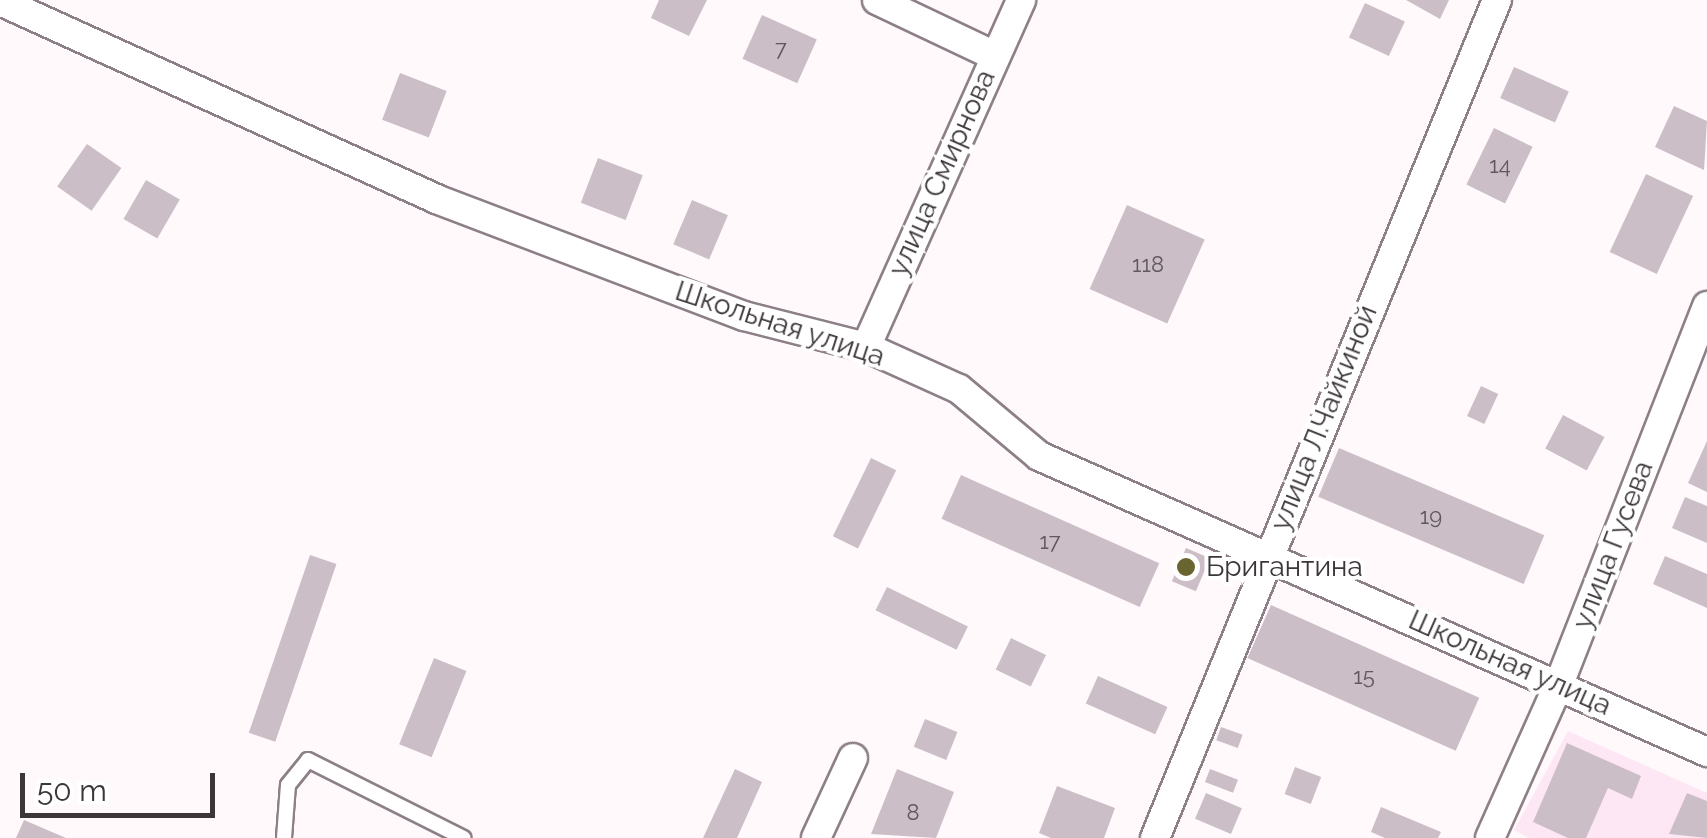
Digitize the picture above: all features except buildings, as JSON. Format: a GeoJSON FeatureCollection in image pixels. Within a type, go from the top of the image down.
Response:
{"type":"FeatureCollection","features":[{"type":"Feature","properties":{"kind":"street"},"geometry":{"type":"LineString","coordinates":[[877,0],[993,55]]}},
{"type":"Feature","properties":{"kind":"street","name":"улица Смирнова"},"geometry":{"type":"LineString","coordinates":[[866,347],[993,55],[1021,0]]}},
{"type":"Feature","properties":{"kind":"street","name":"улица Л.Чайкиной"},"geometry":{"type":"LineString","coordinates":[[1155,838],[1497,0]]}},
{"type":"Feature","properties":{"kind":"street","name":"Школьная улица"},"geometry":{"type":"LineString","coordinates":[[0,1],[436,199],[744,316],[866,347],[958,390],[1038,456],[1707,752]]}},
{"type":"Feature","properties":{"kind":"street","name":"улица Гусева"},"geometry":{"type":"LineString","coordinates":[[1490,838],[1558,684],[1707,306]]}},
{"type":"Feature","properties":{"kind":"street"},"geometry":{"type":"LineString","coordinates":[[816,838],[853,758]]}},
{"type":"Feature","properties":{"kind":"lane"},"geometry":{"type":"LineString","coordinates":[[284,838],[288,785],[308,760],[464,838]]}},
{"type":"Feature","properties":{"kind":"shaded area"},"geometry":{"type":"Polygon","coordinates":[[[1568,731],[1707,793],[1707,838],[1529,838],[1514,830],[1568,731]]]}},
{"type":"Feature","properties":{"kind":"place","name":"Бригантина"},"geometry":{"type":"Point","coordinates":[1186,567]}}]}
